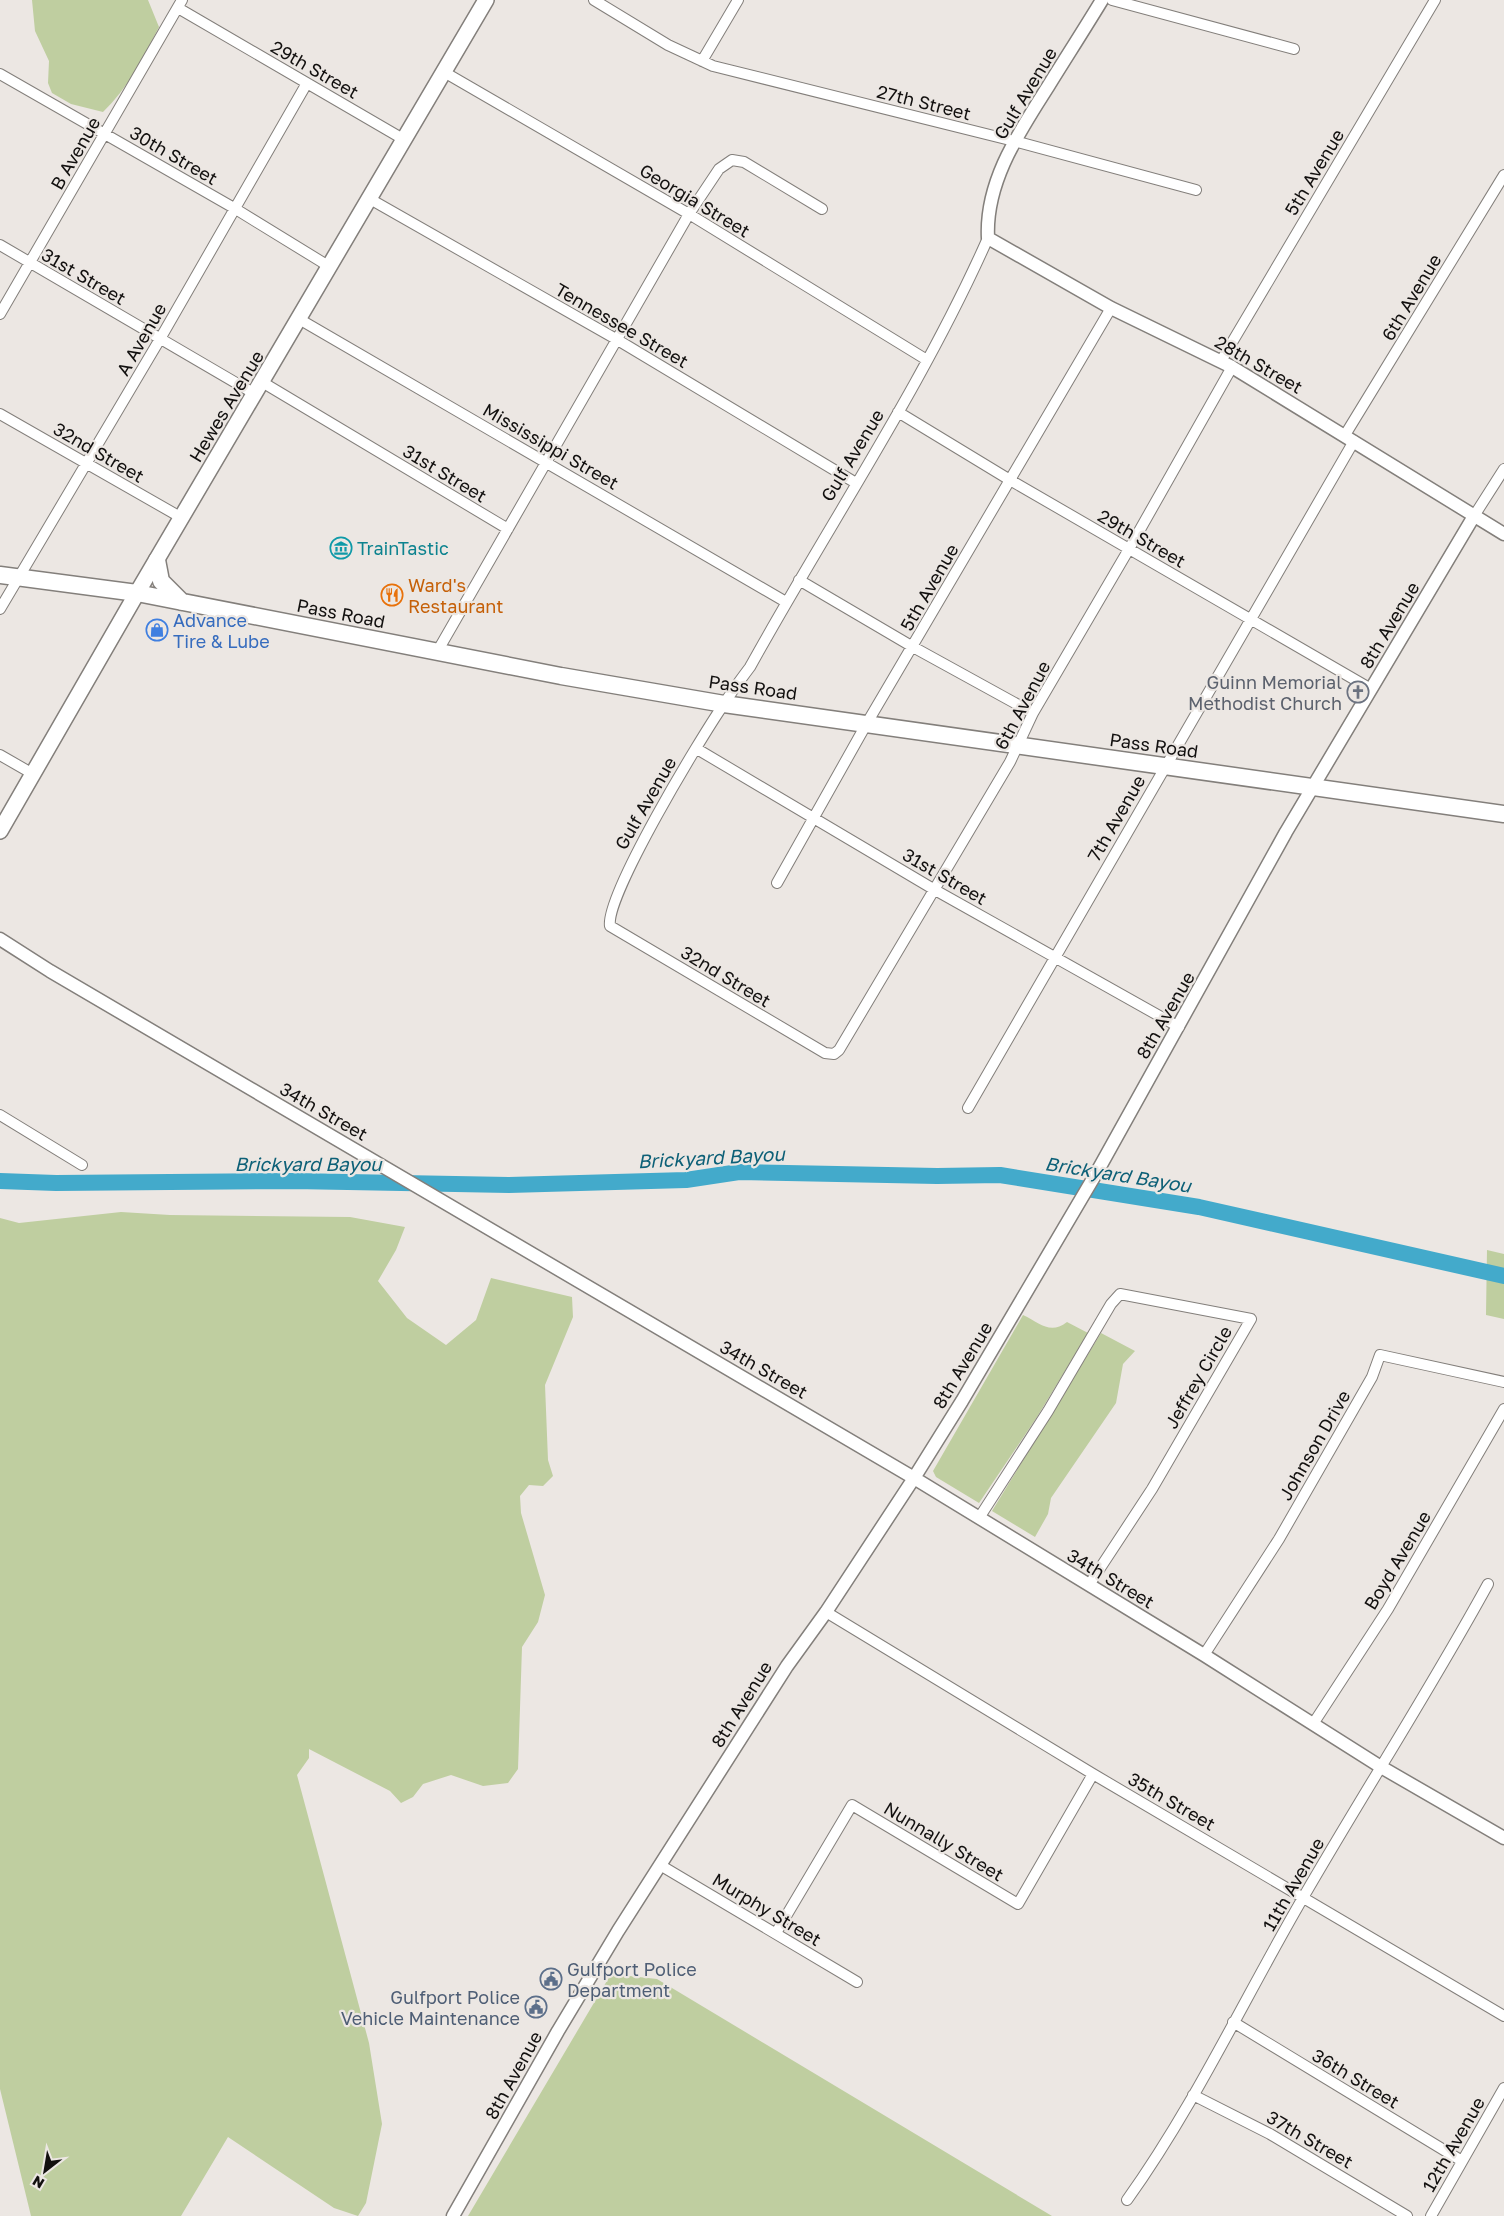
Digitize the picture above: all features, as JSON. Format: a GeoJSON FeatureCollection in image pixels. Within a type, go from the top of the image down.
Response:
{"type":"FeatureCollection","features":[{"type":"Feature","properties":{"kind":"main road","name":"Hewes Avenue"},"geometry":{"type":"LineString","coordinates":[[0,832],[137,593],[486,0]]}},
{"type":"Feature","properties":{"kind":"main road"},"geometry":{"type":"LineString","coordinates":[[157,560],[161,581],[182,602]]}},
{"type":"Feature","properties":{"kind":"main road","name":"Pass Road"},"geometry":{"type":"LineString","coordinates":[[0,576],[137,593],[561,676],[724,704],[1504,814]]}},
{"type":"Feature","properties":{"kind":"street"},"geometry":{"type":"LineString","coordinates":[[594,0],[668,45],[702,61],[738,0]]}},
{"type":"Feature","properties":{"kind":"street","name":"Gulf Avenue"},"geometry":{"type":"LineString","coordinates":[[609,919],[614,900],[632,861],[724,704],[750,667],[927,360],[988,238],[988,219],[992,198],[1014,141],[1102,0]]}},
{"type":"Feature","properties":{"kind":"street"},"geometry":{"type":"LineString","coordinates":[[1112,0],[1294,49]]}},
{"type":"Feature","properties":{"kind":"street","name":"5th Avenue"},"geometry":{"type":"LineString","coordinates":[[1226,364],[1435,0]]}},
{"type":"Feature","properties":{"kind":"street","name":"B Avenue"},"geometry":{"type":"LineString","coordinates":[[0,314],[180,4],[212,28]]}},
{"type":"Feature","properties":{"kind":"street","name":"29th Street"},"geometry":{"type":"LineString","coordinates":[[212,28],[403,139]]}},
{"type":"Feature","properties":{"kind":"street","name":"27th Street"},"geometry":{"type":"LineString","coordinates":[[702,61],[713,66],[1014,141],[1196,190]]}},
{"type":"Feature","properties":{"kind":"street","name":"Georgia Street"},"geometry":{"type":"LineString","coordinates":[[444,72],[689,214],[927,360]]}},
{"type":"Feature","properties":{"kind":"street","name":"30th Street"},"geometry":{"type":"LineString","coordinates":[[0,74],[234,208],[330,266]]}},
{"type":"Feature","properties":{"kind":"street","name":"A Avenue"},"geometry":{"type":"LineString","coordinates":[[0,609],[160,339],[307,83]]}},
{"type":"Feature","properties":{"kind":"street"},"geometry":{"type":"LineString","coordinates":[[437,652],[548,463],[616,339],[689,214],[719,169],[732,160],[744,162],[822,209]]}},
{"type":"Feature","properties":{"kind":"street","name":"6th Avenue"},"geometry":{"type":"LineString","coordinates":[[1349,438],[1504,175]]}},
{"type":"Feature","properties":{"kind":"street","name":"Tennessee Street"},"geometry":{"type":"LineString","coordinates":[[370,199],[616,339],[856,483]]}},
{"type":"Feature","properties":{"kind":"street","name":"28th Street"},"geometry":{"type":"LineString","coordinates":[[988,238],[1111,308],[1226,364],[1504,534]]}},
{"type":"Feature","properties":{"kind":"street","name":"31st Street"},"geometry":{"type":"LineString","coordinates":[[0,245],[160,339],[258,388],[508,530]]}},
{"type":"Feature","properties":{"kind":"street","name":"5th Avenue"},"geometry":{"type":"LineString","coordinates":[[778,883],[867,723],[1111,308]]}},
{"type":"Feature","properties":{"kind":"street","name":"Mississippi Street"},"geometry":{"type":"LineString","coordinates":[[299,319],[786,602]]}},
{"type":"Feature","properties":{"kind":"street","name":"6th Avenue"},"geometry":{"type":"LineString","coordinates":[[834,1054],[839,1050],[935,890],[1018,746],[1033,713],[1129,549],[1226,364]]}},
{"type":"Feature","properties":{"kind":"street","name":"29th Street"},"geometry":{"type":"LineString","coordinates":[[898,412],[1010,480],[1371,689]]}},
{"type":"Feature","properties":{"kind":"street","name":"32nd Street"},"geometry":{"type":"LineString","coordinates":[[0,414],[182,518]]}},
{"type":"Feature","properties":{"kind":"street","name":"7th Avenue"},"geometry":{"type":"LineString","coordinates":[[968,1108],[1251,620],[1349,438]]}},
{"type":"Feature","properties":{"kind":"street"},"geometry":{"type":"LineString","coordinates":[[1474,516],[1504,469]]}},
{"type":"Feature","properties":{"kind":"street","name":"8th Avenue"},"geometry":{"type":"LineString","coordinates":[[453,2216],[558,2031],[660,1865],[787,1666],[826,1612],[914,1478],[1097,1172],[1313,787],[1474,516]]}},
{"type":"Feature","properties":{"kind":"street"},"geometry":{"type":"LineString","coordinates":[[799,580],[913,647],[1033,713]]}},
{"type":"Feature","properties":{"kind":"street","name":"31st Street"},"geometry":{"type":"LineString","coordinates":[[697,749],[935,890],[1179,1027]]}},
{"type":"Feature","properties":{"kind":"street"},"geometry":{"type":"LineString","coordinates":[[0,755],[34,774]]}},
{"type":"Feature","properties":{"kind":"street","name":"32nd Street"},"geometry":{"type":"LineString","coordinates":[[609,919],[610,926],[825,1053],[834,1054]]}},
{"type":"Feature","properties":{"kind":"street","name":"34th Street"},"geometry":{"type":"LineString","coordinates":[[0,939],[50,971],[914,1478],[1204,1655],[1381,1767],[1504,1838]]}},
{"type":"Feature","properties":{"kind":"street"},"geometry":{"type":"LineString","coordinates":[[0,1115],[82,1165]]}},
{"type":"Feature","properties":{"kind":"street","name":"Jeffrey Circle"},"geometry":{"type":"LineString","coordinates":[[979,1518],[1048,1411],[1118,1295],[1130,1294],[1251,1319],[1152,1489],[1089,1585]]}},
{"type":"Feature","properties":{"kind":"street","name":"Johnson Drive"},"geometry":{"type":"LineString","coordinates":[[1204,1655],[1279,1539],[1372,1377],[1380,1355],[1504,1382]]}},
{"type":"Feature","properties":{"kind":"street","name":"Boyd Avenue"},"geometry":{"type":"LineString","coordinates":[[1313,1724],[1388,1609],[1504,1409]]}},
{"type":"Feature","properties":{"kind":"street","name":"11th Avenue"},"geometry":{"type":"LineString","coordinates":[[1126,2200],[1156,2158],[1303,1897],[1488,1584]]}},
{"type":"Feature","properties":{"kind":"street","name":"35th Street"},"geometry":{"type":"LineString","coordinates":[[826,1612],[1093,1774],[1504,2016]]}},
{"type":"Feature","properties":{"kind":"street","name":"Nunnally Street"},"geometry":{"type":"LineString","coordinates":[[776,1933],[852,1805],[1018,1904],[1093,1774]]}},
{"type":"Feature","properties":{"kind":"street","name":"Murphy Street"},"geometry":{"type":"LineString","coordinates":[[660,1865],[857,1982]]}},
{"type":"Feature","properties":{"kind":"street","name":"36th Street"},"geometry":{"type":"LineString","coordinates":[[1233,2022],[1462,2161]]}},
{"type":"Feature","properties":{"kind":"street","name":"12th Avenue"},"geometry":{"type":"LineString","coordinates":[[1431,2216],[1504,2088]]}},
{"type":"Feature","properties":{"kind":"street","name":"37th Street"},"geometry":{"type":"LineString","coordinates":[[1193,2095],[1270,2134],[1407,2216]]}},
{"type":"Feature","properties":{"kind":"green space"},"geometry":{"type":"Polygon","coordinates":[[[32,0],[148,0],[159,27],[127,83],[103,112],[71,104],[52,93],[48,83],[49,61],[35,31],[32,0]]]}},
{"type":"Feature","properties":{"kind":"green space"},"geometry":{"type":"Polygon","coordinates":[[[121,1212],[170,1215],[350,1217],[405,1227],[396,1250],[378,1281],[407,1318],[446,1345],[476,1320],[491,1278],[572,1297],[573,1317],[545,1385],[548,1460],[553,1476],[543,1486],[529,1485],[520,1496],[521,1513],[545,1595],[538,1622],[522,1647],[518,1769],[508,1783],[483,1786],[451,1775],[423,1784],[413,1797],[401,1803],[390,1791],[309,1749],[309,1758],[297,1775],[369,2043],[382,2124],[366,2203],[358,2216],[334,2208],[228,2137],[181,2216],[31,2216],[0,2089],[0,1218],[19,1223],[121,1212]]]}},
{"type":"Feature","properties":{"kind":"green space"},"geometry":{"type":"Polygon","coordinates":[[[1487,1250],[1504,1254],[1504,1319],[1486,1315],[1487,1250]]]}},
{"type":"Feature","properties":{"kind":"green space"},"geometry":{"type":"Polygon","coordinates":[[[1023,1315],[1050,1328],[1061,1326],[1067,1322],[1088,1333],[1037,1417],[979,1503],[936,1477],[933,1471],[1023,1315]]]}},
{"type":"Feature","properties":{"kind":"green space"},"geometry":{"type":"Polygon","coordinates":[[[1101,1333],[1135,1351],[1123,1364],[1116,1403],[1051,1498],[1048,1514],[1035,1537],[992,1511],[1101,1333]]]}},
{"type":"Feature","properties":{"kind":"green space"},"geometry":{"type":"Polygon","coordinates":[[[611,1974],[657,1979],[1052,2216],[468,2216],[611,1974]]]}},
{"type":"Feature","properties":{"kind":"waterway","name":"Brickyard Bayou"},"geometry":{"type":"LineString","coordinates":[[0,1181],[56,1183],[294,1181],[509,1185],[686,1180],[739,1172],[937,1176],[1000,1175],[1199,1207],[1504,1276]]}},
{"type":"Feature","properties":{"kind":"place","name":"TrainTastic"},"geometry":{"type":"Point","coordinates":[341,548]}},
{"type":"Feature","properties":{"kind":"place","name":"Ward's Restaurant"},"geometry":{"type":"Point","coordinates":[392,595]}},
{"type":"Feature","properties":{"kind":"place","name":"Advance Tire & Lube"},"geometry":{"type":"Point","coordinates":[157,630]}},
{"type":"Feature","properties":{"kind":"place","name":"Guinn Memorial Methodist Church"},"geometry":{"type":"Point","coordinates":[1358,692]}},
{"type":"Feature","properties":{"kind":"place","name":"Gulfport Police Department"},"geometry":{"type":"Point","coordinates":[551,1979]}},
{"type":"Feature","properties":{"kind":"place","name":"Gulfport Police Vehicle Maintenance"},"geometry":{"type":"Point","coordinates":[536,2007]}}]}
